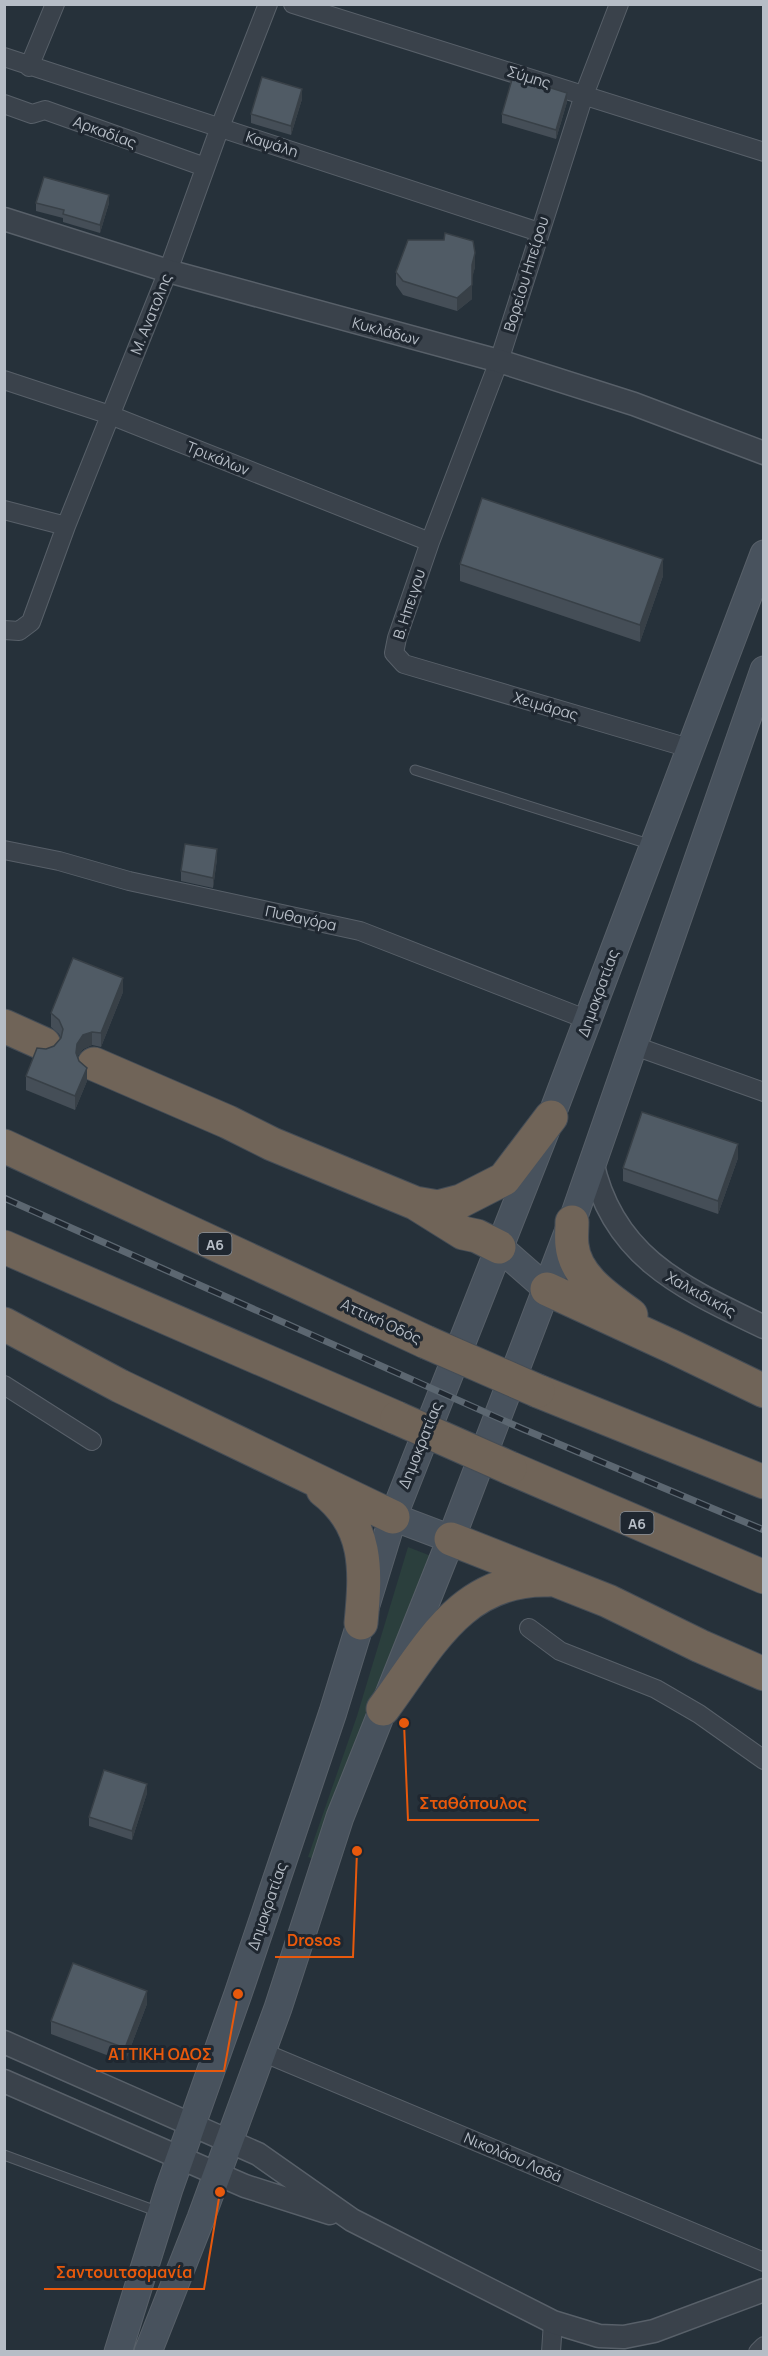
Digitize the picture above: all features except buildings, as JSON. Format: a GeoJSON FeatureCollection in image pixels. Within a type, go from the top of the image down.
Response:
{"type":"FeatureCollection","features":[{"type":"Feature","properties":{"kind":"highway"},"geometry":{"type":"LineString","coordinates":[[4,1026],[44,1044]]}},
{"type":"Feature","properties":{"kind":"highway"},"geometry":{"type":"LineString","coordinates":[[94,1064],[228,1122],[272,1144],[415,1203],[463,1233],[477,1236],[499,1247]]}},
{"type":"Feature","properties":{"kind":"highway"},"geometry":{"type":"LineString","coordinates":[[415,1203],[438,1207],[461,1202],[504,1179],[551,1117]]}},
{"type":"Feature","properties":{"kind":"highway","name":"Αττική Οδός"},"geometry":{"type":"LineString","coordinates":[[4,1146],[426,1342],[538,1391],[764,1482]]}},
{"type":"Feature","properties":{"kind":"highway"},"geometry":{"type":"LineString","coordinates":[[572,1222],[572,1246],[576,1258],[599,1291],[673,1347]]}},
{"type":"Feature","properties":{"kind":"highway","name":"Α6"},"geometry":{"type":"LineString","coordinates":[[4,1247],[764,1577]]}},
{"type":"Feature","properties":{"kind":"highway"},"geometry":{"type":"LineString","coordinates":[[547,1289],[764,1391]]}},
{"type":"Feature","properties":{"kind":"highway"},"geometry":{"type":"LineString","coordinates":[[4,1324],[120,1386],[393,1517]]}},
{"type":"Feature","properties":{"kind":"highway"},"geometry":{"type":"LineString","coordinates":[[301,1473],[331,1496],[346,1513],[356,1532],[363,1560],[365,1581],[361,1623]]}},
{"type":"Feature","properties":{"kind":"highway"},"geometry":{"type":"LineString","coordinates":[[451,1539],[608,1601],[764,1674]]}},
{"type":"Feature","properties":{"kind":"highway"},"geometry":{"type":"LineString","coordinates":[[383,1709],[441,1630],[477,1597],[512,1583],[528,1580],[559,1580]]}},
{"type":"Feature","properties":{"kind":"main road","name":"Δημοκρατίας"},"geometry":{"type":"LineString","coordinates":[[118,2352],[161,2213],[238,1994],[361,1623],[393,1517],[551,1117],[764,554]]}},
{"type":"Feature","properties":{"kind":"main road"},"geometry":{"type":"LineString","coordinates":[[148,2352],[262,2052],[340,1817],[451,1539],[572,1222],[764,670]]}},
{"type":"Feature","properties":{"kind":"main road"},"geometry":{"type":"LineString","coordinates":[[499,1247],[547,1289]]}},
{"type":"Feature","properties":{"kind":"main road"},"geometry":{"type":"LineString","coordinates":[[393,1517],[451,1539]]}},
{"type":"Feature","properties":{"kind":"street"},"geometry":{"type":"LineString","coordinates":[[30,67],[55,4]]}},
{"type":"Feature","properties":{"kind":"street","name":"Μ. Ανατολης"},"geometry":{"type":"LineString","coordinates":[[4,630],[19,631],[31,622],[66,526],[168,271],[205,167],[268,4]]}},
{"type":"Feature","properties":{"kind":"street","name":"Σύμης"},"geometry":{"type":"LineString","coordinates":[[293,4],[764,152]]}},
{"type":"Feature","properties":{"kind":"street","name":"Βορείου Ηπείρου"},"geometry":{"type":"LineString","coordinates":[[430,542],[499,361],[584,94],[619,4]]}},
{"type":"Feature","properties":{"kind":"street","name":"Καψάλη"},"geometry":{"type":"LineString","coordinates":[[4,57],[539,232]]}},
{"type":"Feature","properties":{"kind":"street","name":"Αρκαδίας"},"geometry":{"type":"LineString","coordinates":[[4,104],[32,114],[45,110],[205,167]]}},
{"type":"Feature","properties":{"kind":"street","name":"Κυκλάδων"},"geometry":{"type":"LineString","coordinates":[[4,219],[168,271],[499,361],[634,404],[764,453]]}},
{"type":"Feature","properties":{"kind":"street","name":"Τρικάλων"},"geometry":{"type":"LineString","coordinates":[[4,380],[110,415],[430,542]]}},
{"type":"Feature","properties":{"kind":"street"},"geometry":{"type":"LineString","coordinates":[[4,510],[66,526]]}},
{"type":"Feature","properties":{"kind":"street","name":"Β. Ηπειγου"},"geometry":{"type":"LineString","coordinates":[[404,664],[394,653],[396,638],[430,542]]}},
{"type":"Feature","properties":{"kind":"street","name":"Χειμάρας"},"geometry":{"type":"LineString","coordinates":[[404,664],[689,748]]}},
{"type":"Feature","properties":{"kind":"street","name":"Πυθαγόρα"},"geometry":{"type":"LineString","coordinates":[[4,850],[60,861],[129,881],[360,931],[588,1020]]}},
{"type":"Feature","properties":{"kind":"street"},"geometry":{"type":"LineString","coordinates":[[632,1045],[764,1092]]}},
{"type":"Feature","properties":{"kind":"street","name":"Χαλκιδικής"},"geometry":{"type":"LineString","coordinates":[[592,1161],[597,1185],[605,1204],[626,1235],[648,1260],[662,1273],[688,1290],[764,1327]]}},
{"type":"Feature","properties":{"kind":"street"},"geometry":{"type":"LineString","coordinates":[[4,1385],[92,1441]]}},
{"type":"Feature","properties":{"kind":"street"},"geometry":{"type":"LineString","coordinates":[[529,1628],[561,1651],[656,1689],[699,1714],[764,1760]]}},
{"type":"Feature","properties":{"kind":"street"},"geometry":{"type":"LineString","coordinates":[[4,2042],[258,2154],[352,2220],[553,2322],[599,2336],[636,2335],[663,2328],[764,2290]]}},
{"type":"Feature","properties":{"kind":"street","name":"Νικολάου Λαδά"},"geometry":{"type":"LineString","coordinates":[[262,2052],[764,2262]]}},
{"type":"Feature","properties":{"kind":"street"},"geometry":{"type":"LineString","coordinates":[[4,2080],[244,2186],[352,2220]]}},
{"type":"Feature","properties":{"kind":"street"},"geometry":{"type":"LineString","coordinates":[[551,2352],[553,2322]]}},
{"type":"Feature","properties":{"kind":"street"},"geometry":{"type":"LineString","coordinates":[[758,2352],[764,2346]]}},
{"type":"Feature","properties":{"kind":"lane"},"geometry":{"type":"LineString","coordinates":[[415,770],[652,845]]}},
{"type":"Feature","properties":{"kind":"lane"},"geometry":{"type":"LineString","coordinates":[[4,2156],[161,2213]]}},
{"type":"Feature","properties":{"kind":"green space"},"geometry":{"type":"Polygon","coordinates":[[[408,1547],[431,1556],[318,1860],[308,1857],[357,1716],[408,1547]]]}},
{"type":"Feature","properties":{"kind":"railway"},"geometry":{"type":"LineString","coordinates":[[4,1198],[523,1429],[764,1530]]}},
{"type":"Feature","properties":{"kind":"place","name":"Σταθόπουλος"},"geometry":{"type":"Point","coordinates":[404,1723]}},
{"type":"Feature","properties":{"kind":"place","name":"Drosos"},"geometry":{"type":"Point","coordinates":[357,1851]}},
{"type":"Feature","properties":{"kind":"place","name":"ΑΤΤΙΚΗ ΟΔΟΣ"},"geometry":{"type":"Point","coordinates":[238,1994]}},
{"type":"Feature","properties":{"kind":"place","name":"Σαντουιτσομανία"},"geometry":{"type":"Point","coordinates":[220,2192]}}]}
